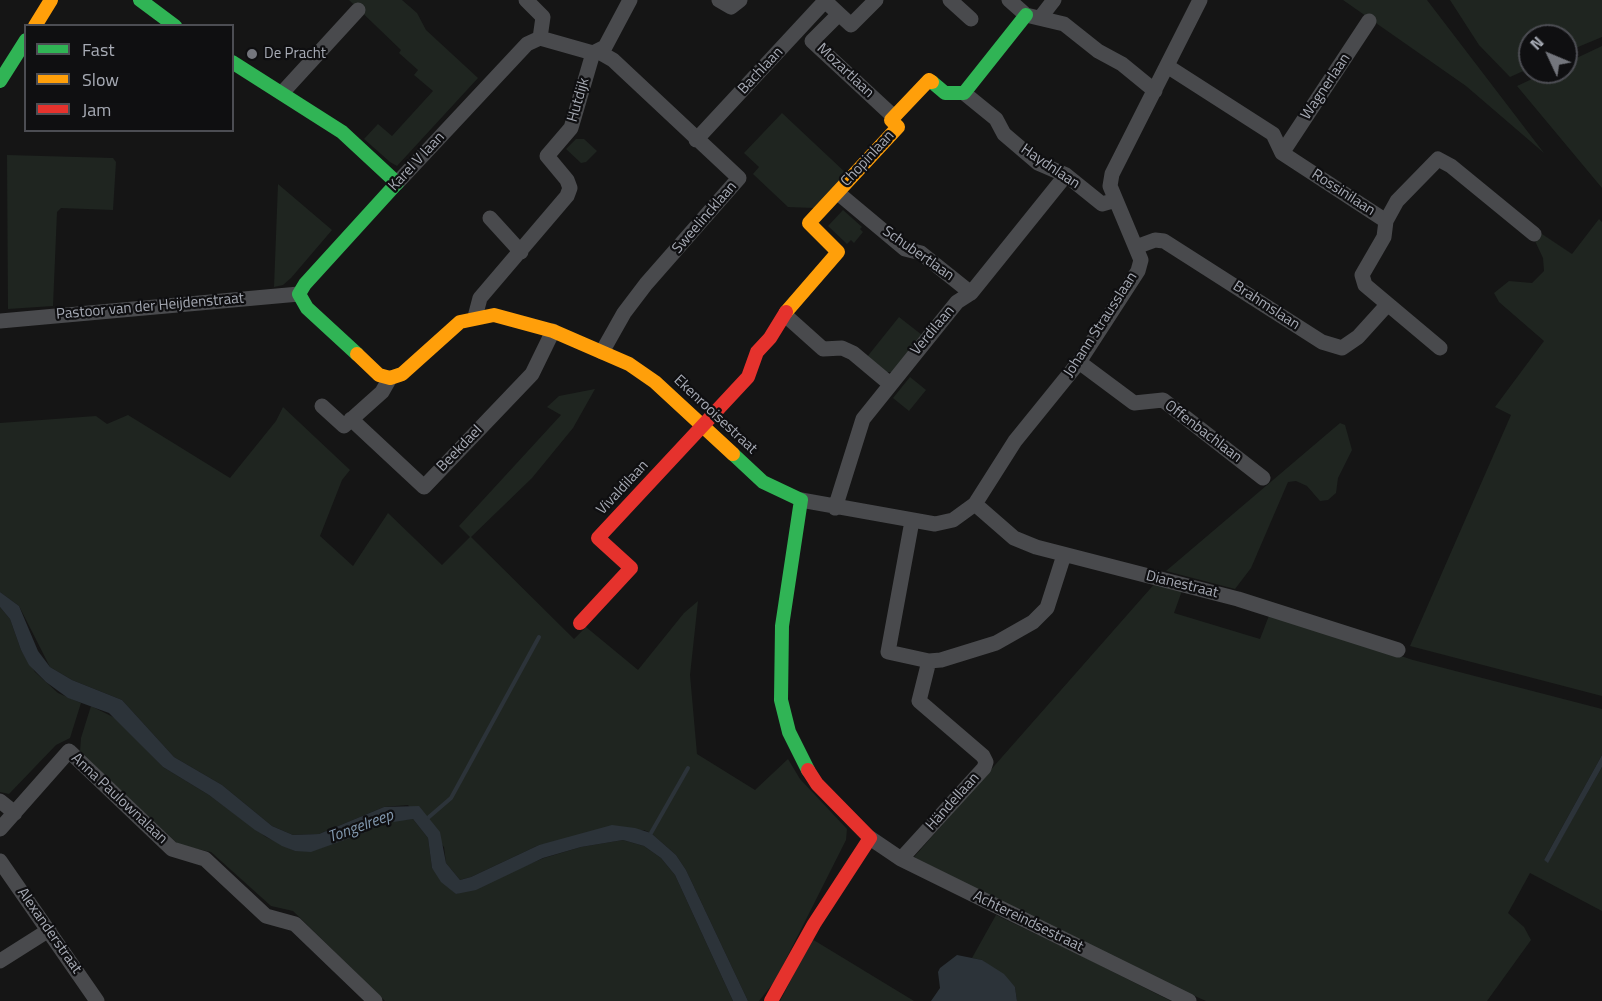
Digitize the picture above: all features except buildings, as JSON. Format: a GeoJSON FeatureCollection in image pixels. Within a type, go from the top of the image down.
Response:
{"type":"FeatureCollection","features":[{"type":"Feature","properties":{"kind":"street"},"geometry":{"type":"LineString","coordinates":[[36,24],[51,0]]}},
{"type":"Feature","properties":{"kind":"street"},"geometry":{"type":"LineString","coordinates":[[140,0],[172,24]]}},
{"type":"Feature","properties":{"kind":"street"},"geometry":{"type":"LineString","coordinates":[[526,0],[543,17],[540,38],[596,52]]}},
{"type":"Feature","properties":{"kind":"street","name":"Hutdijk"},"geometry":{"type":"LineString","coordinates":[[475,317],[480,298],[521,252],[544,220],[567,196],[570,188],[547,156],[572,128],[596,52],[605,46],[630,0]]}},
{"type":"Feature","properties":{"kind":"street"},"geometry":{"type":"LineString","coordinates":[[719,0],[731,8],[740,0]]}},
{"type":"Feature","properties":{"kind":"street"},"geometry":{"type":"LineString","coordinates":[[825,1],[851,25],[876,0]]}},
{"type":"Feature","properties":{"kind":"street"},"geometry":{"type":"LineString","coordinates":[[950,0],[970,19]]}},
{"type":"Feature","properties":{"kind":"street"},"geometry":{"type":"LineString","coordinates":[[1009,0],[1033,16],[1064,24],[1098,51],[1122,64],[1155,91]]}},
{"type":"Feature","properties":{"kind":"street"},"geometry":{"type":"LineString","coordinates":[[964,93],[1033,16],[1054,0]]}},
{"type":"Feature","properties":{"kind":"street","name":"Johann Strausslaan"},"geometry":{"type":"LineString","coordinates":[[801,500],[835,508],[935,524],[953,520],[975,504],[1015,441],[1079,362],[1138,271],[1140,260],[1136,247],[1110,186],[1112,174],[1200,0]]}},
{"type":"Feature","properties":{"kind":"street","name":"Bachlaan"},"geometry":{"type":"LineString","coordinates":[[696,140],[825,1]]}},
{"type":"Feature","properties":{"kind":"street"},"geometry":{"type":"LineString","coordinates":[[282,93],[358,10]]}},
{"type":"Feature","properties":{"kind":"street","name":"Mozartlaan"},"geometry":{"type":"LineString","coordinates":[[839,14],[813,41],[894,117]]}},
{"type":"Feature","properties":{"kind":"street","name":"Wagnerlaan"},"geometry":{"type":"LineString","coordinates":[[1282,153],[1369,21]]}},
{"type":"Feature","properties":{"kind":"street","name":"Karel V laan"},"geometry":{"type":"LineString","coordinates":[[299,294],[305,284],[397,183],[527,44],[540,38]]}},
{"type":"Feature","properties":{"kind":"street"},"geometry":{"type":"LineString","coordinates":[[0,81],[24,43]]}},
{"type":"Feature","properties":{"kind":"street","name":"Sweelincklaan"},"geometry":{"type":"LineString","coordinates":[[596,52],[613,60],[739,178],[646,284],[624,313],[602,352]]}},
{"type":"Feature","properties":{"kind":"street"},"geometry":{"type":"LineString","coordinates":[[234,63],[342,132],[397,183]]}},
{"type":"Feature","properties":{"kind":"street","name":"Rossinilaan"},"geometry":{"type":"LineString","coordinates":[[1167,66],[1273,134],[1282,153],[1386,221],[1397,201],[1438,159],[1451,166],[1534,234]]}},
{"type":"Feature","properties":{"kind":"street","name":"Chopinlaan"},"geometry":{"type":"LineString","coordinates":[[703,426],[748,376],[757,352],[785,315],[790,304],[838,252],[809,223],[898,127],[891,120],[929,80],[945,93],[964,93]]}},
{"type":"Feature","properties":{"kind":"street","name":"Haydnlaan"},"geometry":{"type":"LineString","coordinates":[[964,93],[996,119],[1004,134],[1038,163],[1066,175],[1102,204],[1116,200]]}},
{"type":"Feature","properties":{"kind":"street","name":"Verdilaan"},"geometry":{"type":"LineString","coordinates":[[835,508],[863,419],[957,302],[970,293],[1066,175]]}},
{"type":"Feature","properties":{"kind":"street","name":"Schubertlaan"},"geometry":{"type":"LineString","coordinates":[[838,192],[905,249],[921,252],[970,293]]}},
{"type":"Feature","properties":{"kind":"street"},"geometry":{"type":"LineString","coordinates":[[490,218],[521,252]]}},
{"type":"Feature","properties":{"kind":"street"},"geometry":{"type":"LineString","coordinates":[[1386,221],[1384,237],[1362,275],[1365,285],[1386,305],[1440,348]]}},
{"type":"Feature","properties":{"kind":"street","name":"Brahmslaan"},"geometry":{"type":"LineString","coordinates":[[1136,247],[1155,240],[1164,241],[1322,342],[1342,348],[1358,337],[1386,305]]}},
{"type":"Feature","properties":{"kind":"street"},"geometry":{"type":"LineString","coordinates":[[299,294],[307,308],[371,368],[379,375],[390,378],[402,374],[460,322],[475,317]]}},
{"type":"Feature","properties":{"kind":"street","name":"Pastoor van der Heijdenstraat"},"geometry":{"type":"LineString","coordinates":[[0,321],[299,294]]}},
{"type":"Feature","properties":{"kind":"street","name":"Ekenrooisestraat"},"geometry":{"type":"LineString","coordinates":[[475,317],[494,315],[553,331],[629,364],[656,382],[763,482],[801,500]]}},
{"type":"Feature","properties":{"kind":"street"},"geometry":{"type":"LineString","coordinates":[[785,315],[823,349],[842,348],[853,353],[890,384]]}},
{"type":"Feature","properties":{"kind":"street","name":"Beekdael"},"geometry":{"type":"LineString","coordinates":[[322,406],[344,426],[351,419],[424,487],[532,374],[553,331]]}},
{"type":"Feature","properties":{"kind":"street","name":"Offenbachlaan"},"geometry":{"type":"LineString","coordinates":[[1079,362],[1134,403],[1162,400],[1263,478]]}},
{"type":"Feature","properties":{"kind":"street"},"geometry":{"type":"LineString","coordinates":[[351,419],[382,392],[390,378]]}},
{"type":"Feature","properties":{"kind":"street","name":"Vivaldilaan"},"geometry":{"type":"LineString","coordinates":[[580,623],[631,568],[598,538],[703,426]]}},
{"type":"Feature","properties":{"kind":"street"},"geometry":{"type":"LineString","coordinates":[[771,1001],[785,980],[814,924],[870,838],[843,813],[812,776],[789,732],[781,700],[782,626],[801,500]]}},
{"type":"Feature","properties":{"kind":"street","name":"Dianestraat"},"geometry":{"type":"LineString","coordinates":[[975,504],[1014,538],[1064,555],[1238,599],[1398,650]]}},
{"type":"Feature","properties":{"kind":"street"},"geometry":{"type":"LineString","coordinates":[[912,521],[888,652],[929,661],[941,660],[976,650],[1033,622],[1047,608],[1064,555]]}},
{"type":"Feature","properties":{"kind":"street","name":"Händellaan"},"geometry":{"type":"LineString","coordinates":[[901,859],[984,768],[986,762],[983,756],[919,701],[929,661]]}},
{"type":"Feature","properties":{"kind":"street","name":"Anna Paulownalaan"},"geometry":{"type":"LineString","coordinates":[[0,829],[69,751],[172,849],[205,859],[266,916],[295,924],[375,1001]]}},
{"type":"Feature","properties":{"kind":"street"},"geometry":{"type":"LineString","coordinates":[[0,801],[15,813]]}},
{"type":"Feature","properties":{"kind":"street","name":"Achtereindsestraat"},"geometry":{"type":"LineString","coordinates":[[870,838],[901,859],[1189,1001]]}},
{"type":"Feature","properties":{"kind":"street","name":"Alexanderstraat"},"geometry":{"type":"LineString","coordinates":[[0,861],[97,1001]]}},
{"type":"Feature","properties":{"kind":"street"},"geometry":{"type":"LineString","coordinates":[[0,960],[49,930]]}},
{"type":"Feature","properties":{"kind":"shaded area"},"geometry":{"type":"Polygon","coordinates":[[[349,0],[402,0],[417,13],[426,30],[478,78],[397,166],[364,139],[378,124],[392,136],[433,91],[414,75],[418,70],[399,53],[401,50],[349,0]]]}},
{"type":"Feature","properties":{"kind":"shaded area"},"geometry":{"type":"Polygon","coordinates":[[[1343,0],[1427,0],[1544,153],[1466,86],[1343,0]]]}},
{"type":"Feature","properties":{"kind":"shaded area"},"geometry":{"type":"Polygon","coordinates":[[[1450,0],[1602,0],[1602,37],[1578,47],[1578,24],[1518,24],[1518,73],[1510,77],[1479,45],[1450,0]]]}},
{"type":"Feature","properties":{"kind":"shaded area"},"geometry":{"type":"Polygon","coordinates":[[[1602,46],[1602,188],[1517,86],[1521,84],[1578,84],[1578,57],[1602,46]]]}},
{"type":"Feature","properties":{"kind":"shaded area"},"geometry":{"type":"Polygon","coordinates":[[[782,113],[847,174],[814,208],[788,207],[753,174],[759,167],[744,153],[782,113]]]}},
{"type":"Feature","properties":{"kind":"shaded area"},"geometry":{"type":"Polygon","coordinates":[[[576,139],[584,139],[597,151],[586,162],[581,163],[566,149],[576,139]]]}},
{"type":"Feature","properties":{"kind":"shaded area"},"geometry":{"type":"Polygon","coordinates":[[[7,155],[113,158],[116,162],[113,210],[61,208],[57,212],[53,306],[8,309],[7,155]]]}},
{"type":"Feature","properties":{"kind":"shaded area"},"geometry":{"type":"Polygon","coordinates":[[[278,184],[332,230],[291,278],[283,285],[274,287],[278,184]]]}},
{"type":"Feature","properties":{"kind":"shaded area"},"geometry":{"type":"Polygon","coordinates":[[[843,210],[862,227],[860,229],[863,232],[854,243],[851,240],[847,244],[828,226],[843,210]]]}},
{"type":"Feature","properties":{"kind":"shaded area"},"geometry":{"type":"Polygon","coordinates":[[[1599,219],[1602,222],[1602,696],[1410,646],[1511,415],[1495,407],[1544,341],[1499,302],[1494,293],[1509,281],[1532,283],[1544,271],[1543,258],[1527,224],[1572,254],[1599,219]]]}},
{"type":"Feature","properties":{"kind":"shaded area"},"geometry":{"type":"Polygon","coordinates":[[[899,317],[922,335],[893,372],[884,372],[867,357],[899,317]]]}},
{"type":"Feature","properties":{"kind":"shaded area"},"geometry":{"type":"Polygon","coordinates":[[[910,377],[926,390],[909,411],[893,398],[910,377]]]}},
{"type":"Feature","properties":{"kind":"shaded area"},"geometry":{"type":"Polygon","coordinates":[[[595,389],[573,428],[532,478],[471,537],[574,639],[586,627],[638,670],[684,613],[698,601],[690,675],[697,754],[755,790],[788,759],[800,779],[847,829],[846,840],[775,981],[759,1001],[748,1001],[686,870],[676,855],[651,833],[644,830],[539,845],[460,880],[446,863],[444,847],[408,805],[384,807],[319,834],[293,835],[272,826],[222,785],[174,757],[122,700],[72,680],[50,667],[19,606],[0,592],[0,423],[96,416],[107,424],[128,415],[230,478],[276,421],[283,407],[350,470],[342,480],[320,536],[353,566],[388,513],[442,565],[470,537],[459,526],[561,415],[547,407],[559,396],[595,389]]]}},
{"type":"Feature","properties":{"kind":"shaded area"},"geometry":{"type":"Polygon","coordinates":[[[1340,423],[1345,425],[1352,450],[1338,478],[1336,493],[1328,500],[1320,501],[1307,486],[1296,481],[1288,482],[1251,568],[1235,589],[1166,571],[1340,423]]]}},
{"type":"Feature","properties":{"kind":"shaded area"},"geometry":{"type":"Polygon","coordinates":[[[1157,581],[1183,588],[1174,613],[1260,639],[1270,613],[1413,660],[1602,709],[1602,755],[1544,860],[1548,862],[1602,767],[1602,911],[1530,873],[1508,913],[1524,927],[1531,940],[1487,1001],[1206,1001],[1145,974],[914,857],[1157,581]]]}},
{"type":"Feature","properties":{"kind":"shaded area"},"geometry":{"type":"Polygon","coordinates":[[[0,607],[10,619],[21,650],[35,672],[58,693],[81,703],[70,738],[56,745],[9,794],[0,792],[0,607]]]}},
{"type":"Feature","properties":{"kind":"shaded area"},"geometry":{"type":"Polygon","coordinates":[[[91,706],[117,719],[163,767],[209,795],[266,837],[295,851],[318,849],[391,820],[413,819],[428,838],[432,868],[456,894],[544,858],[581,847],[623,840],[644,846],[661,858],[675,875],[733,1001],[385,1001],[293,911],[271,906],[211,852],[179,845],[80,752],[81,738],[91,706]]]}},
{"type":"Feature","properties":{"kind":"shaded area"},"geometry":{"type":"Polygon","coordinates":[[[996,915],[1171,1001],[1017,1001],[1015,987],[982,960],[972,958],[996,915]]]}},
{"type":"Feature","properties":{"kind":"shaded area"},"geometry":{"type":"Polygon","coordinates":[[[812,939],[914,1001],[780,1001],[812,939]]]}},
{"type":"Feature","properties":{"kind":"water","name":"Tongelreep"},"geometry":{"type":"Polygon","coordinates":[[[0,592],[19,606],[38,651],[50,667],[72,680],[122,700],[174,757],[222,785],[272,826],[293,835],[319,834],[384,807],[419,806],[440,832],[446,863],[460,880],[539,845],[612,825],[651,833],[676,855],[686,870],[748,1001],[733,1001],[675,875],[661,858],[644,846],[623,840],[581,847],[543,858],[476,890],[456,894],[441,882],[432,868],[428,838],[413,819],[380,824],[364,833],[311,852],[295,851],[282,846],[255,830],[209,795],[163,767],[109,713],[68,698],[46,682],[29,665],[21,650],[10,619],[0,607],[0,592]]]}},
{"type":"Feature","properties":{"kind":"water"},"geometry":{"type":"Polygon","coordinates":[[[1602,755],[1602,767],[1548,863],[1544,860],[1602,755]]]}},
{"type":"Feature","properties":{"kind":"water"},"geometry":{"type":"Polygon","coordinates":[[[957,955],[982,960],[1004,974],[1015,987],[1017,1001],[931,1001],[940,988],[938,972],[940,968],[957,955]]]}},
{"type":"Feature","properties":{"kind":"waterway"},"geometry":{"type":"LineString","coordinates":[[429,817],[451,798],[539,637]]}},
{"type":"Feature","properties":{"kind":"waterway"},"geometry":{"type":"LineString","coordinates":[[651,833],[688,768]]}},
{"type":"Feature","properties":{"kind":"traffic: fast"},"geometry":{"type":"LineString","coordinates":[[140,0],[172,24]]}},
{"type":"Feature","properties":{"kind":"traffic: fast"},"geometry":{"type":"LineString","coordinates":[[932,82],[945,93],[964,93],[1026,15]]}},
{"type":"Feature","properties":{"kind":"traffic: fast"},"geometry":{"type":"LineString","coordinates":[[0,81],[24,43]]}},
{"type":"Feature","properties":{"kind":"traffic: fast"},"geometry":{"type":"LineString","coordinates":[[234,63],[342,132],[397,183],[305,284],[299,294],[307,308],[357,354]]}},
{"type":"Feature","properties":{"kind":"traffic: fast"},"geometry":{"type":"LineString","coordinates":[[733,454],[763,482],[801,500],[782,626],[781,700],[789,732],[808,770]]}},
{"type":"Feature","properties":{"kind":"traffic: slow"},"geometry":{"type":"LineString","coordinates":[[36,24],[51,0]]}},
{"type":"Feature","properties":{"kind":"traffic: slow"},"geometry":{"type":"LineString","coordinates":[[786,312],[838,252],[809,223],[898,127],[891,120],[929,80],[932,82]]}},
{"type":"Feature","properties":{"kind":"traffic: slow"},"geometry":{"type":"LineString","coordinates":[[357,354],[379,375],[390,378],[402,374],[460,322],[494,315],[553,331],[629,364],[655,382],[733,454]]}},
{"type":"Feature","properties":{"kind":"traffic: jam"},"geometry":{"type":"LineString","coordinates":[[580,623],[631,568],[598,538],[748,377],[757,352],[770,338],[786,312]]}},
{"type":"Feature","properties":{"kind":"traffic: jam"},"geometry":{"type":"LineString","coordinates":[[771,1001],[814,924],[870,838],[817,784],[808,770]]}},
{"type":"Feature","properties":{"kind":"place","name":"De Pracht"},"geometry":{"type":"Point","coordinates":[252,54]}}]}
